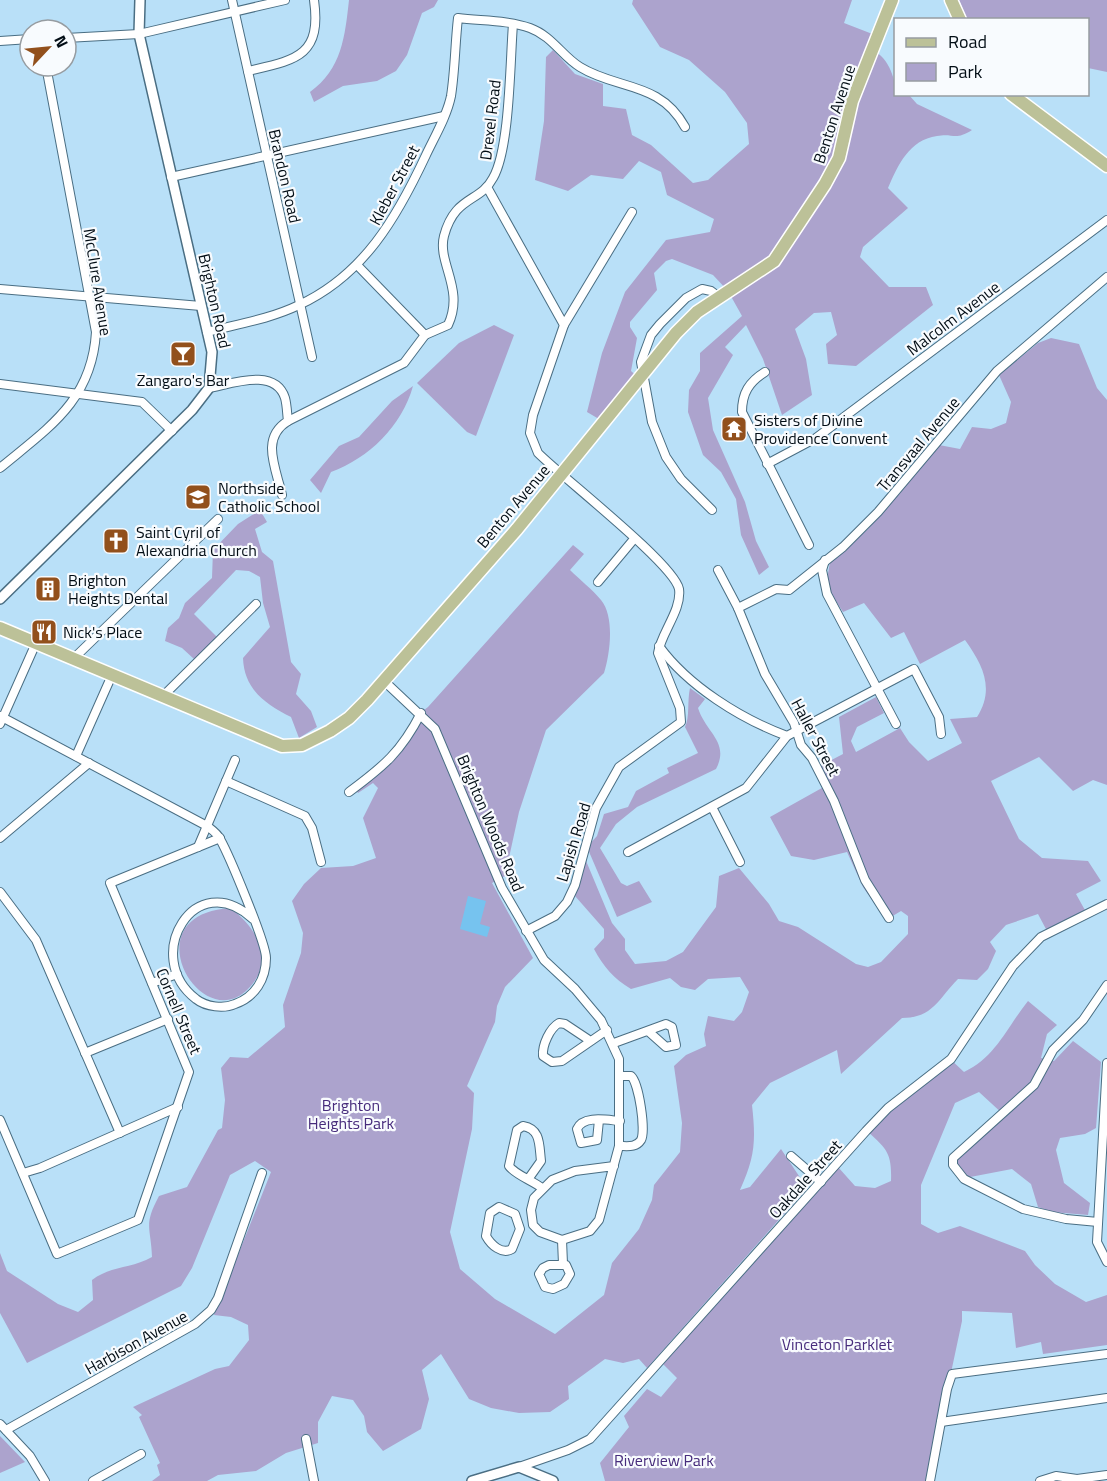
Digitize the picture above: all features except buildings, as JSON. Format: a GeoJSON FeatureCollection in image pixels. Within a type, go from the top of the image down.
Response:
{"type":"FeatureCollection","features":[{"type":"Feature","properties":{"kind":"main road","name":"Benton Avenue"},"geometry":{"type":"LineString","coordinates":[[0,628],[282,746],[295,747],[310,742],[349,718],[561,475],[676,333],[697,312],[774,261],[834,171],[842,149],[852,101],[892,0]]}},
{"type":"Feature","properties":{"kind":"main road"},"geometry":{"type":"LineString","coordinates":[[951,0],[959,18]]}},
{"type":"Feature","properties":{"kind":"main road"},"geometry":{"type":"LineString","coordinates":[[1014,96],[1107,165]]}},
{"type":"Feature","properties":{"kind":"street","name":"Brighton Road"},"geometry":{"type":"LineString","coordinates":[[140,0],[139,34],[207,332],[212,362],[209,388]]}},
{"type":"Feature","properties":{"kind":"street","name":"Brandon Road"},"geometry":{"type":"LineString","coordinates":[[232,0],[312,357]]}},
{"type":"Feature","properties":{"kind":"street"},"geometry":{"type":"LineString","coordinates":[[78,37],[139,34],[285,0]]}},
{"type":"Feature","properties":{"kind":"street"},"geometry":{"type":"LineString","coordinates":[[248,71],[293,61],[304,50],[314,37],[317,22],[314,0]]}},
{"type":"Feature","properties":{"kind":"street","name":"Kleber Street"},"geometry":{"type":"LineString","coordinates":[[207,332],[301,305],[357,265],[376,245],[400,210],[444,116],[450,97],[458,18],[513,24]]}},
{"type":"Feature","properties":{"kind":"street"},"geometry":{"type":"LineString","coordinates":[[513,24],[543,34],[587,71],[624,82],[653,95],[679,117],[685,127]]}},
{"type":"Feature","properties":{"kind":"street","name":"Drexel Road"},"geometry":{"type":"LineString","coordinates":[[487,187],[493,180],[502,153],[513,24]]}},
{"type":"Feature","properties":{"kind":"street"},"geometry":{"type":"LineString","coordinates":[[0,41],[18,40]]}},
{"type":"Feature","properties":{"kind":"street","name":"McClure Avenue"},"geometry":{"type":"LineString","coordinates":[[0,468],[47,431],[67,411],[89,374],[95,350],[96,332],[48,78]]}},
{"type":"Feature","properties":{"kind":"street"},"geometry":{"type":"LineString","coordinates":[[171,177],[444,116]]}},
{"type":"Feature","properties":{"kind":"street"},"geometry":{"type":"LineString","coordinates":[[282,495],[271,443],[277,428],[404,363],[425,335],[448,325],[453,314],[454,294],[443,240],[452,215],[462,204],[487,187],[564,325]]}},
{"type":"Feature","properties":{"kind":"street"},"geometry":{"type":"LineString","coordinates":[[632,212],[564,325],[533,415],[530,433],[538,453],[664,564],[679,588],[678,602],[659,646],[686,676],[735,710],[787,736]]}},
{"type":"Feature","properties":{"kind":"street","name":"Malcolm Avenue"},"geometry":{"type":"LineString","coordinates":[[767,464],[816,438],[1107,220]]}},
{"type":"Feature","properties":{"kind":"street"},"geometry":{"type":"LineString","coordinates":[[357,265],[425,335]]}},
{"type":"Feature","properties":{"kind":"street","name":"Transvaal Avenue"},"geometry":{"type":"LineString","coordinates":[[738,608],[776,589],[789,590],[843,547],[878,512],[1006,362],[1107,278]]}},
{"type":"Feature","properties":{"kind":"street"},"geometry":{"type":"LineString","coordinates":[[0,289],[201,306]]}},
{"type":"Feature","properties":{"kind":"street"},"geometry":{"type":"LineString","coordinates":[[712,510],[681,480],[666,458],[652,422],[641,362],[651,335],[686,298],[702,289],[711,291],[719,297]]}},
{"type":"Feature","properties":{"kind":"street"},"geometry":{"type":"LineString","coordinates":[[765,372],[748,387],[742,401],[742,412],[809,545]]}},
{"type":"Feature","properties":{"kind":"street"},"geometry":{"type":"LineString","coordinates":[[0,599],[172,431],[209,388],[265,380],[277,385],[285,397],[288,421]]}},
{"type":"Feature","properties":{"kind":"street"},"geometry":{"type":"LineString","coordinates":[[0,384],[142,402],[172,431]]}},
{"type":"Feature","properties":{"kind":"street"},"geometry":{"type":"LineString","coordinates":[[73,659],[218,519]]}},
{"type":"Feature","properties":{"kind":"street"},"geometry":{"type":"LineString","coordinates":[[598,582],[634,539]]}},
{"type":"Feature","properties":{"kind":"street"},"geometry":{"type":"LineString","coordinates":[[825,560],[822,570],[827,594],[896,724]]}},
{"type":"Feature","properties":{"kind":"street","name":"Haller Street"},"geometry":{"type":"LineString","coordinates":[[718,570],[738,608],[765,674],[794,723],[795,733],[801,745],[812,758],[834,801],[865,880],[889,918]]}},
{"type":"Feature","properties":{"kind":"street"},"geometry":{"type":"LineString","coordinates":[[164,696],[256,604]]}},
{"type":"Feature","properties":{"kind":"street"},"geometry":{"type":"LineString","coordinates":[[36,643],[1,719],[207,826],[220,838],[254,919],[267,957],[261,983],[253,994],[229,1007],[213,1006],[197,1000],[177,974],[172,949],[181,921],[190,912],[208,904],[230,903],[254,919]]}},
{"type":"Feature","properties":{"kind":"street","name":"Lapish Road"},"geometry":{"type":"LineString","coordinates":[[526,931],[555,916],[567,903],[575,885],[590,823],[604,792],[619,767],[681,722],[680,708],[659,661],[659,646]]}},
{"type":"Feature","properties":{"kind":"street"},"geometry":{"type":"LineString","coordinates":[[628,852],[750,785],[787,736],[914,669],[939,717],[941,734]]}},
{"type":"Feature","properties":{"kind":"street"},"geometry":{"type":"LineString","coordinates":[[75,756],[112,675]]}},
{"type":"Feature","properties":{"kind":"street","name":"Brighton Woods Road"},"geometry":{"type":"LineString","coordinates":[[383,680],[421,713],[435,729],[443,744],[481,844],[526,931],[544,960],[575,989],[607,1030],[620,1059],[619,1146],[599,1220],[590,1231],[562,1240]]}},
{"type":"Feature","properties":{"kind":"street"},"geometry":{"type":"LineString","coordinates":[[349,792],[396,754],[408,738],[421,713]]}},
{"type":"Feature","properties":{"kind":"street"},"geometry":{"type":"LineString","coordinates":[[198,847],[235,760]]}},
{"type":"Feature","properties":{"kind":"street"},"geometry":{"type":"LineString","coordinates":[[0,838],[89,763]]}},
{"type":"Feature","properties":{"kind":"street"},"geometry":{"type":"LineString","coordinates":[[226,781],[309,820],[321,862]]}},
{"type":"Feature","properties":{"kind":"street"},"geometry":{"type":"LineString","coordinates":[[712,807],[740,862]]}},
{"type":"Feature","properties":{"kind":"street"},"geometry":{"type":"LineString","coordinates":[[198,847],[220,838]]}},
{"type":"Feature","properties":{"kind":"street","name":"Cornell Street"},"geometry":{"type":"LineString","coordinates":[[22,1173],[57,1254],[138,1220],[189,1072],[110,883],[198,847]]}},
{"type":"Feature","properties":{"kind":"street"},"geometry":{"type":"LineString","coordinates":[[0,892],[36,940],[120,1133]]}},
{"type":"Feature","properties":{"kind":"street","name":"Oakdale Street"},"geometry":{"type":"LineString","coordinates":[[519,1467],[568,1450],[590,1439],[888,1108],[951,1059],[1006,975],[1041,937],[1107,904]]}},
{"type":"Feature","properties":{"kind":"street"},"geometry":{"type":"LineString","coordinates":[[152,983],[177,974]]}},
{"type":"Feature","properties":{"kind":"street"},"geometry":{"type":"LineString","coordinates":[[1098,1222],[1066,1219],[1023,1209],[964,1179],[953,1165],[953,1158],[1034,1085],[1053,1050],[1083,1020],[1107,985]]}},
{"type":"Feature","properties":{"kind":"street"},"geometry":{"type":"LineString","coordinates":[[85,1053],[168,1019]]}},
{"type":"Feature","properties":{"kind":"street"},"geometry":{"type":"LineString","coordinates":[[590,1040],[565,1024],[559,1023],[552,1028],[542,1050],[543,1056],[552,1062],[562,1061],[607,1030]]}},
{"type":"Feature","properties":{"kind":"street"},"geometry":{"type":"LineString","coordinates":[[614,1043],[648,1031]]}},
{"type":"Feature","properties":{"kind":"street"},"geometry":{"type":"LineString","coordinates":[[1107,1063],[1103,1171],[1097,1244],[1107,1262]]}},
{"type":"Feature","properties":{"kind":"street"},"geometry":{"type":"LineString","coordinates":[[619,1146],[633,1146],[640,1142],[643,1134],[637,1083],[631,1076],[621,1076]]}},
{"type":"Feature","properties":{"kind":"street"},"geometry":{"type":"LineString","coordinates":[[0,1120],[22,1173],[178,1107]]}},
{"type":"Feature","properties":{"kind":"street"},"geometry":{"type":"LineString","coordinates":[[599,1120],[620,1121]]}},
{"type":"Feature","properties":{"kind":"street"},"geometry":{"type":"LineString","coordinates":[[530,1178],[541,1161],[537,1132],[533,1128],[523,1126],[517,1130],[508,1163],[512,1171],[530,1178],[542,1188]]}},
{"type":"Feature","properties":{"kind":"street"},"geometry":{"type":"LineString","coordinates":[[790,1156],[821,1182]]}},
{"type":"Feature","properties":{"kind":"street"},"geometry":{"type":"LineString","coordinates":[[563,1264],[562,1240],[540,1232],[533,1225],[531,1210],[534,1198],[552,1180],[575,1171],[614,1166]]}},
{"type":"Feature","properties":{"kind":"street","name":"Harbison Avenue"},"geometry":{"type":"LineString","coordinates":[[3,1427],[195,1324],[207,1315],[218,1298],[262,1173]]}},
{"type":"Feature","properties":{"kind":"street"},"geometry":{"type":"LineString","coordinates":[[496,1208],[512,1211],[520,1229],[512,1249],[507,1251],[501,1250],[486,1236],[490,1213],[496,1208]]}},
{"type":"Feature","properties":{"kind":"street"},"geometry":{"type":"LineString","coordinates":[[520,1229],[533,1225]]}},
{"type":"Feature","properties":{"kind":"street"},"geometry":{"type":"LineString","coordinates":[[930,1481],[952,1374],[1107,1354]]}},
{"type":"Feature","properties":{"kind":"street"},"geometry":{"type":"LineString","coordinates":[[941,1422],[1107,1398]]}},
{"type":"Feature","properties":{"kind":"street"},"geometry":{"type":"LineString","coordinates":[[3,1427],[30,1456],[45,1481]]}},
{"type":"Feature","properties":{"kind":"street"},"geometry":{"type":"LineString","coordinates":[[306,1439],[314,1481]]}},
{"type":"Feature","properties":{"kind":"street"},"geometry":{"type":"LineString","coordinates":[[93,1481],[141,1454]]}},
{"type":"Feature","properties":{"kind":"street"},"geometry":{"type":"LineString","coordinates":[[472,1481],[519,1467],[553,1481]]}},
{"type":"Feature","properties":{"kind":"street"},"geometry":{"type":"LineString","coordinates":[[1040,1481],[1056,1476],[1077,1480],[1107,1475]]}},
{"type":"Feature","properties":{"kind":"green space"},"geometry":{"type":"Polygon","coordinates":[[[349,0],[438,0],[434,7],[422,13],[407,55],[396,71],[377,81],[343,86],[314,102],[310,92],[329,73],[340,51],[349,0]]]}},
{"type":"Feature","properties":{"kind":"green space"},"geometry":{"type":"Polygon","coordinates":[[[633,0],[852,0],[844,23],[875,35],[869,48],[886,61],[894,80],[894,96],[910,96],[917,104],[972,130],[958,136],[943,135],[927,138],[912,148],[896,171],[888,188],[908,208],[863,247],[860,257],[889,287],[926,287],[933,305],[856,366],[828,364],[826,344],[837,335],[831,312],[814,313],[795,329],[806,359],[812,395],[782,415],[763,359],[746,325],[725,347],[733,355],[708,398],[713,430],[745,502],[756,541],[769,567],[759,575],[741,535],[736,499],[721,472],[703,455],[688,412],[689,390],[700,371],[700,353],[742,316],[728,291],[713,275],[672,259],[666,261],[654,273],[657,290],[630,322],[630,327],[637,338],[631,371],[640,379],[604,422],[587,412],[602,353],[625,292],[666,240],[710,232],[714,219],[667,195],[661,172],[639,161],[623,179],[591,175],[568,191],[535,180],[544,121],[546,57],[553,50],[575,74],[603,84],[603,106],[626,109],[632,135],[651,145],[693,183],[708,180],[749,144],[747,123],[725,92],[689,60],[660,47],[632,4],[633,0]]]}},
{"type":"Feature","properties":{"kind":"green space"},"geometry":{"type":"Polygon","coordinates":[[[959,0],[1107,0],[1107,72],[1089,68],[1089,18],[967,18],[959,0]]]}},
{"type":"Feature","properties":{"kind":"green space"},"geometry":{"type":"Polygon","coordinates":[[[494,325],[514,335],[476,436],[467,432],[417,383],[459,343],[494,325]]]}},
{"type":"Feature","properties":{"kind":"green space","name":"Brighton Heights Park"},"geometry":{"type":"Polygon","coordinates":[[[1051,338],[1079,344],[1097,388],[1107,400],[1107,785],[1093,780],[1073,791],[1039,757],[991,781],[1019,839],[1042,858],[1088,861],[1101,881],[1076,894],[1086,912],[1047,931],[1038,914],[1006,925],[990,942],[996,951],[988,969],[977,980],[958,979],[928,1011],[921,1015],[902,1018],[841,1074],[837,1050],[770,1083],[752,1105],[753,1149],[749,1168],[740,1190],[750,1187],[781,1149],[807,1188],[647,1368],[639,1359],[623,1363],[605,1359],[568,1386],[569,1399],[550,1412],[519,1413],[491,1408],[469,1399],[441,1354],[422,1370],[429,1399],[421,1429],[383,1451],[367,1432],[364,1416],[353,1400],[332,1396],[318,1422],[318,1443],[286,1453],[256,1471],[218,1475],[207,1481],[152,1481],[160,1475],[157,1465],[160,1463],[139,1417],[142,1415],[133,1407],[215,1369],[229,1366],[249,1340],[248,1325],[231,1317],[214,1315],[271,1172],[255,1161],[230,1175],[192,1268],[181,1286],[27,1363],[0,1313],[0,1253],[7,1271],[58,1304],[78,1312],[93,1300],[92,1280],[99,1275],[137,1264],[152,1257],[149,1221],[159,1196],[187,1187],[218,1130],[222,1128],[225,1100],[221,1068],[230,1057],[248,1058],[285,1027],[283,1005],[301,953],[303,933],[292,901],[304,884],[321,868],[353,866],[376,858],[363,818],[378,788],[373,783],[358,793],[352,784],[391,755],[415,717],[428,707],[573,545],[584,554],[570,570],[601,600],[605,607],[610,626],[608,656],[604,673],[546,730],[519,812],[505,876],[492,883],[533,958],[505,987],[497,1006],[495,1022],[467,1086],[474,1093],[472,1129],[450,1232],[460,1269],[495,1299],[555,1334],[604,1295],[612,1263],[639,1229],[652,1200],[654,1185],[680,1152],[682,1123],[674,1066],[686,1055],[706,1046],[704,1034],[708,1016],[734,1021],[742,1012],[749,992],[740,977],[708,979],[695,990],[681,987],[670,978],[631,989],[619,981],[594,949],[604,938],[604,929],[575,896],[584,856],[612,923],[625,939],[625,950],[635,964],[666,961],[683,952],[716,907],[719,876],[739,868],[769,904],[779,921],[798,927],[856,964],[868,967],[881,962],[908,934],[908,916],[901,911],[886,920],[863,887],[847,852],[814,860],[791,856],[770,817],[829,784],[820,766],[843,754],[839,717],[876,697],[884,713],[857,727],[851,741],[856,752],[900,728],[909,742],[928,761],[962,743],[950,719],[977,717],[985,697],[984,677],[977,659],[965,640],[920,664],[904,632],[891,638],[864,603],[843,612],[830,592],[827,579],[830,562],[868,529],[939,445],[960,449],[972,427],[991,429],[1006,423],[1011,402],[999,375],[1038,343],[1051,338]]]}},
{"type":"Feature","properties":{"kind":"green space"},"geometry":{"type":"Polygon","coordinates":[[[413,386],[401,414],[382,439],[358,458],[331,472],[321,493],[310,480],[339,446],[359,437],[392,401],[413,386]]]}},
{"type":"Feature","properties":{"kind":"green space"},"geometry":{"type":"Polygon","coordinates":[[[260,510],[267,522],[255,529],[262,552],[273,561],[291,662],[301,674],[296,694],[311,711],[317,727],[299,738],[291,717],[273,707],[258,694],[252,687],[244,669],[243,658],[270,627],[263,603],[260,577],[249,571],[236,570],[194,614],[218,638],[194,659],[182,648],[165,641],[168,628],[179,618],[185,603],[212,578],[213,550],[238,524],[260,510]]]}},
{"type":"Feature","properties":{"kind":"green space"},"geometry":{"type":"Polygon","coordinates":[[[690,688],[705,699],[698,708],[719,744],[720,760],[716,769],[637,807],[616,824],[600,848],[621,883],[627,886],[639,881],[652,902],[617,917],[587,847],[597,836],[604,814],[628,807],[636,791],[669,773],[667,768],[698,753],[685,727],[690,688]]]}},
{"type":"Feature","properties":{"kind":"green space"},"geometry":{"type":"Polygon","coordinates":[[[230,908],[240,916],[255,935],[262,956],[261,967],[248,989],[230,1000],[211,998],[195,986],[184,969],[179,949],[184,930],[200,915],[230,908]]]}},
{"type":"Feature","properties":{"kind":"green space"},"geometry":{"type":"Polygon","coordinates":[[[1028,1001],[1057,1025],[1047,1034],[1041,1058],[1054,1061],[1073,1041],[1101,1062],[1096,1128],[1085,1134],[1060,1138],[1056,1150],[1064,1183],[1090,1203],[1088,1215],[1052,1212],[1038,1207],[1031,1184],[1012,1169],[965,1178],[957,1170],[955,1159],[988,1132],[1004,1115],[979,1092],[955,1103],[921,1185],[921,1224],[938,1233],[960,1226],[1025,1251],[1035,1265],[1055,1284],[1086,1302],[1107,1295],[1107,1345],[1043,1354],[1041,1342],[1016,1348],[1012,1313],[962,1311],[962,1321],[928,1481],[605,1481],[600,1463],[629,1427],[624,1416],[647,1389],[661,1397],[677,1378],[663,1364],[682,1343],[679,1341],[838,1167],[855,1186],[875,1188],[891,1181],[889,1157],[886,1151],[865,1129],[948,1057],[964,1072],[975,1066],[993,1050],[1028,1001]]]}},
{"type":"Feature","properties":{"kind":"green space"},"geometry":{"type":"Polygon","coordinates":[[[0,1436],[25,1462],[0,1473],[0,1436]]]}},
{"type":"Feature","properties":{"kind":"water"},"geometry":{"type":"Polygon","coordinates":[[[468,896],[486,901],[480,924],[490,927],[487,937],[460,929],[468,896]]]}},
{"type":"Feature","properties":{"kind":"place","name":"Zangaro's Bar"},"geometry":{"type":"Point","coordinates":[183,354]}},
{"type":"Feature","properties":{"kind":"place","name":"Sisters of Divine Providence Convent"},"geometry":{"type":"Point","coordinates":[734,429]}},
{"type":"Feature","properties":{"kind":"place","name":"Northside Catholic School"},"geometry":{"type":"Point","coordinates":[198,497]}},
{"type":"Feature","properties":{"kind":"place","name":"Saint Cyril of Alexandria Church"},"geometry":{"type":"Point","coordinates":[116,541]}},
{"type":"Feature","properties":{"kind":"place","name":"Brighton Heights Dental"},"geometry":{"type":"Point","coordinates":[48,589]}},
{"type":"Feature","properties":{"kind":"place","name":"Nick's Place"},"geometry":{"type":"Point","coordinates":[44,632]}},
{"type":"Feature","properties":{"kind":"park label","name":"Vinceton Parklet"},"geometry":{"type":"Point","coordinates":[837,1344]}},
{"type":"Feature","properties":{"kind":"park label","name":"Riverview Park"},"geometry":{"type":"Point","coordinates":[664,1460]}}]}
